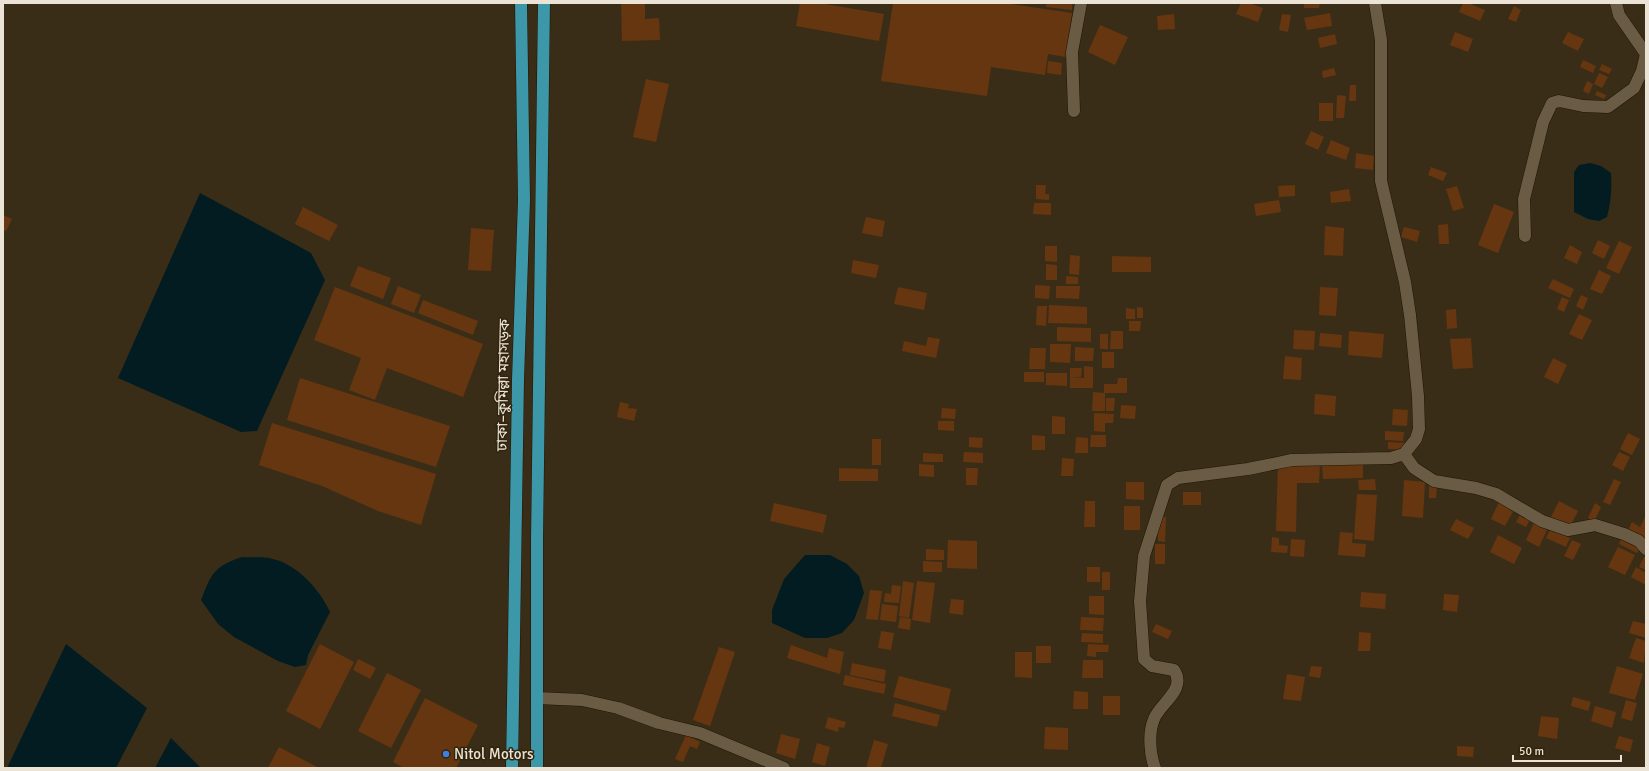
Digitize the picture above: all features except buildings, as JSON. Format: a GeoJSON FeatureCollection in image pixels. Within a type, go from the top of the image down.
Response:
{"type":"FeatureCollection","features":[{"type":"Feature","properties":{"kind":"highway","name":"ঢাকা–কুমিল্লা মহাসড়ক"},"geometry":{"type":"LineString","coordinates":[[512,768],[518,380],[524,200],[521,3]]}},
{"type":"Feature","properties":{"kind":"highway"},"geometry":{"type":"LineString","coordinates":[[536,768],[544,3]]}},
{"type":"Feature","properties":{"kind":"street"},"geometry":{"type":"LineString","coordinates":[[1074,111],[1072,52],[1081,3]]}},
{"type":"Feature","properties":{"kind":"street"},"geometry":{"type":"LineString","coordinates":[[1155,768],[1151,756],[1153,720],[1161,707],[1171,698],[1178,682],[1178,676],[1174,670],[1152,666],[1144,659],[1140,600],[1144,556],[1167,485],[1178,478],[1248,469],[1292,460],[1375,459],[1404,454],[1416,440],[1419,429],[1418,396],[1410,315],[1405,282],[1381,181],[1381,40],[1375,3]]}},
{"type":"Feature","properties":{"kind":"street"},"geometry":{"type":"LineString","coordinates":[[1525,236],[1524,199],[1543,122],[1552,103],[1559,101],[1583,106],[1608,107],[1634,88],[1642,71],[1646,54],[1619,15],[1616,3]]}},
{"type":"Feature","properties":{"kind":"street"},"geometry":{"type":"LineString","coordinates":[[1404,454],[1414,468],[1434,481],[1496,494],[1542,521],[1568,530],[1595,525],[1624,534],[1639,541],[1646,549]]}},
{"type":"Feature","properties":{"kind":"street"},"geometry":{"type":"LineString","coordinates":[[537,698],[582,700],[618,708],[659,723],[700,734],[784,768]]}},
{"type":"Feature","properties":{"kind":"water"},"geometry":{"type":"Polygon","coordinates":[[[1590,163],[1601,166],[1611,173],[1611,195],[1607,217],[1599,221],[1588,219],[1574,212],[1574,172],[1579,165],[1590,163]]]}},
{"type":"Feature","properties":{"kind":"water"},"geometry":{"type":"Polygon","coordinates":[[[200,193],[311,253],[325,280],[257,431],[241,432],[118,378],[200,193]]]}},
{"type":"Feature","properties":{"kind":"water"},"geometry":{"type":"Polygon","coordinates":[[[805,555],[830,555],[847,564],[859,576],[864,593],[854,620],[842,633],[827,638],[805,638],[772,623],[772,610],[784,579],[805,555]]]}},
{"type":"Feature","properties":{"kind":"water"},"geometry":{"type":"Polygon","coordinates":[[[242,557],[269,558],[282,562],[291,567],[314,587],[326,604],[330,612],[308,655],[306,665],[295,667],[278,661],[234,637],[218,624],[201,600],[211,577],[215,572],[225,564],[242,557]]]}},
{"type":"Feature","properties":{"kind":"water"},"geometry":{"type":"Polygon","coordinates":[[[66,644],[147,708],[116,768],[7,768],[66,644]]]}},
{"type":"Feature","properties":{"kind":"water"},"geometry":{"type":"Polygon","coordinates":[[[171,738],[201,768],[155,768],[171,738]]]}},
{"type":"Feature","properties":{"kind":"place","name":"Nitol Motors"},"geometry":{"type":"Point","coordinates":[446,754]}}]}
